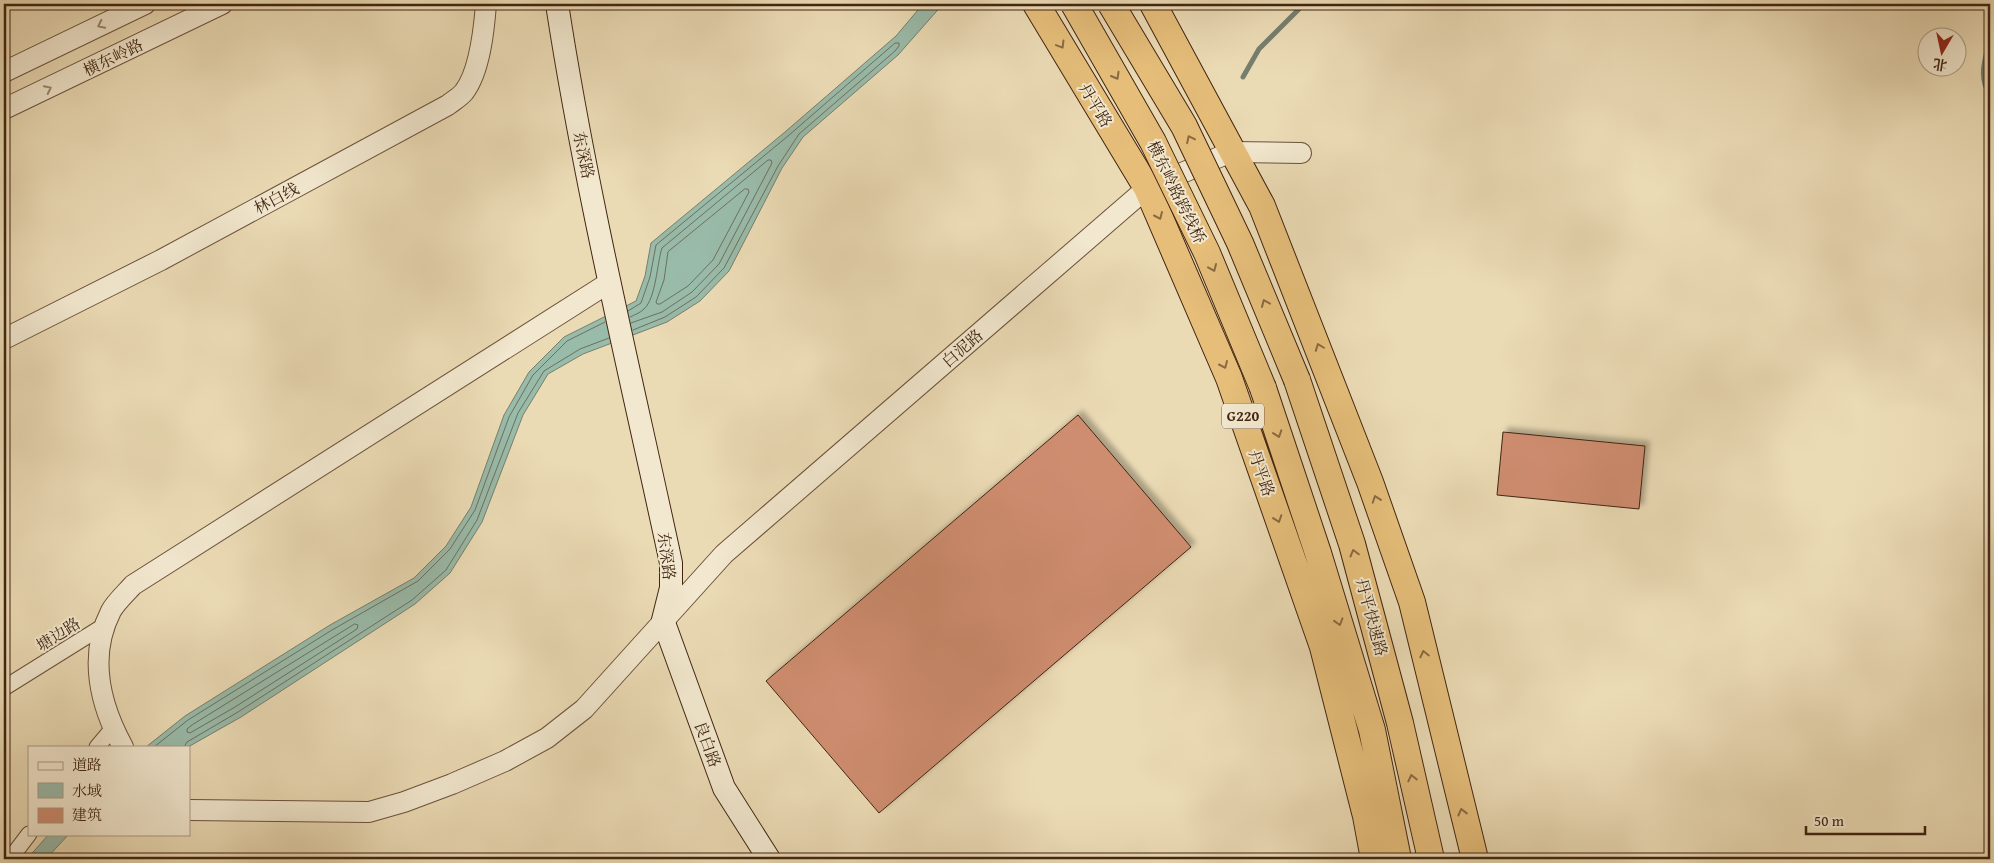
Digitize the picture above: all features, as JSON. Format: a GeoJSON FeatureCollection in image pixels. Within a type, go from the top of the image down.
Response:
{"type":"FeatureCollection","features":[{"type":"Feature","properties":{"kind":"highway","name":"丹平路"},"geometry":{"type":"LineString","coordinates":[[1036,4],[1147,188],[1229,378],[1320,637],[1366,816],[1374,859]]}},
{"type":"Feature","properties":{"kind":"highway","name":"横东岭路跨线桥"},"geometry":{"type":"LineString","coordinates":[[1074,4],[1157,149],[1207,253],[1263,388]]}},
{"type":"Feature","properties":{"kind":"highway","name":"丹平快速路"},"geometry":{"type":"LineString","coordinates":[[1111,4],[1184,126],[1240,243],[1297,380],[1352,544],[1400,723],[1431,859]]}},
{"type":"Feature","properties":{"kind":"highway"},"geometry":{"type":"LineString","coordinates":[[1153,4],[1262,206],[1370,482],[1412,602],[1474,859]]}},
{"type":"Feature","properties":{"kind":"highway","name":"丹平快速路"},"geometry":{"type":"LineString","coordinates":[[1263,388],[1318,553],[1372,730],[1398,859]]}},
{"type":"Feature","properties":{"kind":"main road","name":"东深路"},"geometry":{"type":"LineString","coordinates":[[557,4],[571,95],[671,563],[671,588],[663,620]]}},
{"type":"Feature","properties":{"kind":"main road","name":"良白路"},"geometry":{"type":"LineString","coordinates":[[663,620],[724,788],[769,859]]}},
{"type":"Feature","properties":{"kind":"street","name":"横东岭路"},"geometry":{"type":"LineString","coordinates":[[4,72],[145,4]]}},
{"type":"Feature","properties":{"kind":"street","name":"横东岭路"},"geometry":{"type":"LineString","coordinates":[[4,109],[222,4]]}},
{"type":"Feature","properties":{"kind":"street","name":"林白线"},"geometry":{"type":"LineString","coordinates":[[4,339],[161,260],[448,105],[463,93],[473,76],[484,31],[486,4]]}},
{"type":"Feature","properties":{"kind":"street","name":"白泥路"},"geometry":{"type":"LineString","coordinates":[[190,810],[369,812],[404,802],[452,784],[505,761],[547,738],[577,715],[612,681],[663,620],[724,554],[1147,188],[1232,152],[1301,153]]}},
{"type":"Feature","properties":{"kind":"street"},"geometry":{"type":"LineString","coordinates":[[122,746],[113,728],[101,691],[98,664],[100,638],[111,610],[133,585],[610,282]]}},
{"type":"Feature","properties":{"kind":"street","name":"塘边路"},"geometry":{"type":"LineString","coordinates":[[4,688],[105,625]]}},
{"type":"Feature","properties":{"kind":"street"},"geometry":{"type":"LineString","coordinates":[[98,746],[113,728]]}},
{"type":"Feature","properties":{"kind":"street"},"geometry":{"type":"LineString","coordinates":[[10,859],[28,835]]}},
{"type":"Feature","properties":{"kind":"water"},"geometry":{"type":"Polygon","coordinates":[[[923,4],[943,4],[898,55],[803,137],[782,168],[729,271],[700,301],[667,322],[583,354],[548,374],[523,415],[482,522],[450,573],[415,604],[241,717],[190,746],[147,746],[185,716],[330,625],[414,578],[446,546],[471,507],[504,415],[529,372],[564,337],[636,301],[645,276],[651,243],[785,132],[896,36],[923,4]]]}},
{"type":"Feature","properties":{"kind":"water"},"geometry":{"type":"Polygon","coordinates":[[[47,836],[67,836],[46,859],[27,859],[47,836]]]}},
{"type":"Feature","properties":{"kind":"building"},"geometry":{"type":"Polygon","coordinates":[[[1078,415],[1191,547],[879,813],[766,681],[1078,415]]]}},
{"type":"Feature","properties":{"kind":"building"},"geometry":{"type":"Polygon","coordinates":[[[1503,432],[1645,446],[1639,509],[1497,495],[1503,432]]]}},
{"type":"Feature","properties":{"kind":"waterway"},"geometry":{"type":"LineString","coordinates":[[1243,77],[1259,49],[1304,4]]}},
{"type":"Feature","properties":{"kind":"waterway"},"geometry":{"type":"LineString","coordinates":[[1990,39],[1983,75],[1990,96]]}}]}
